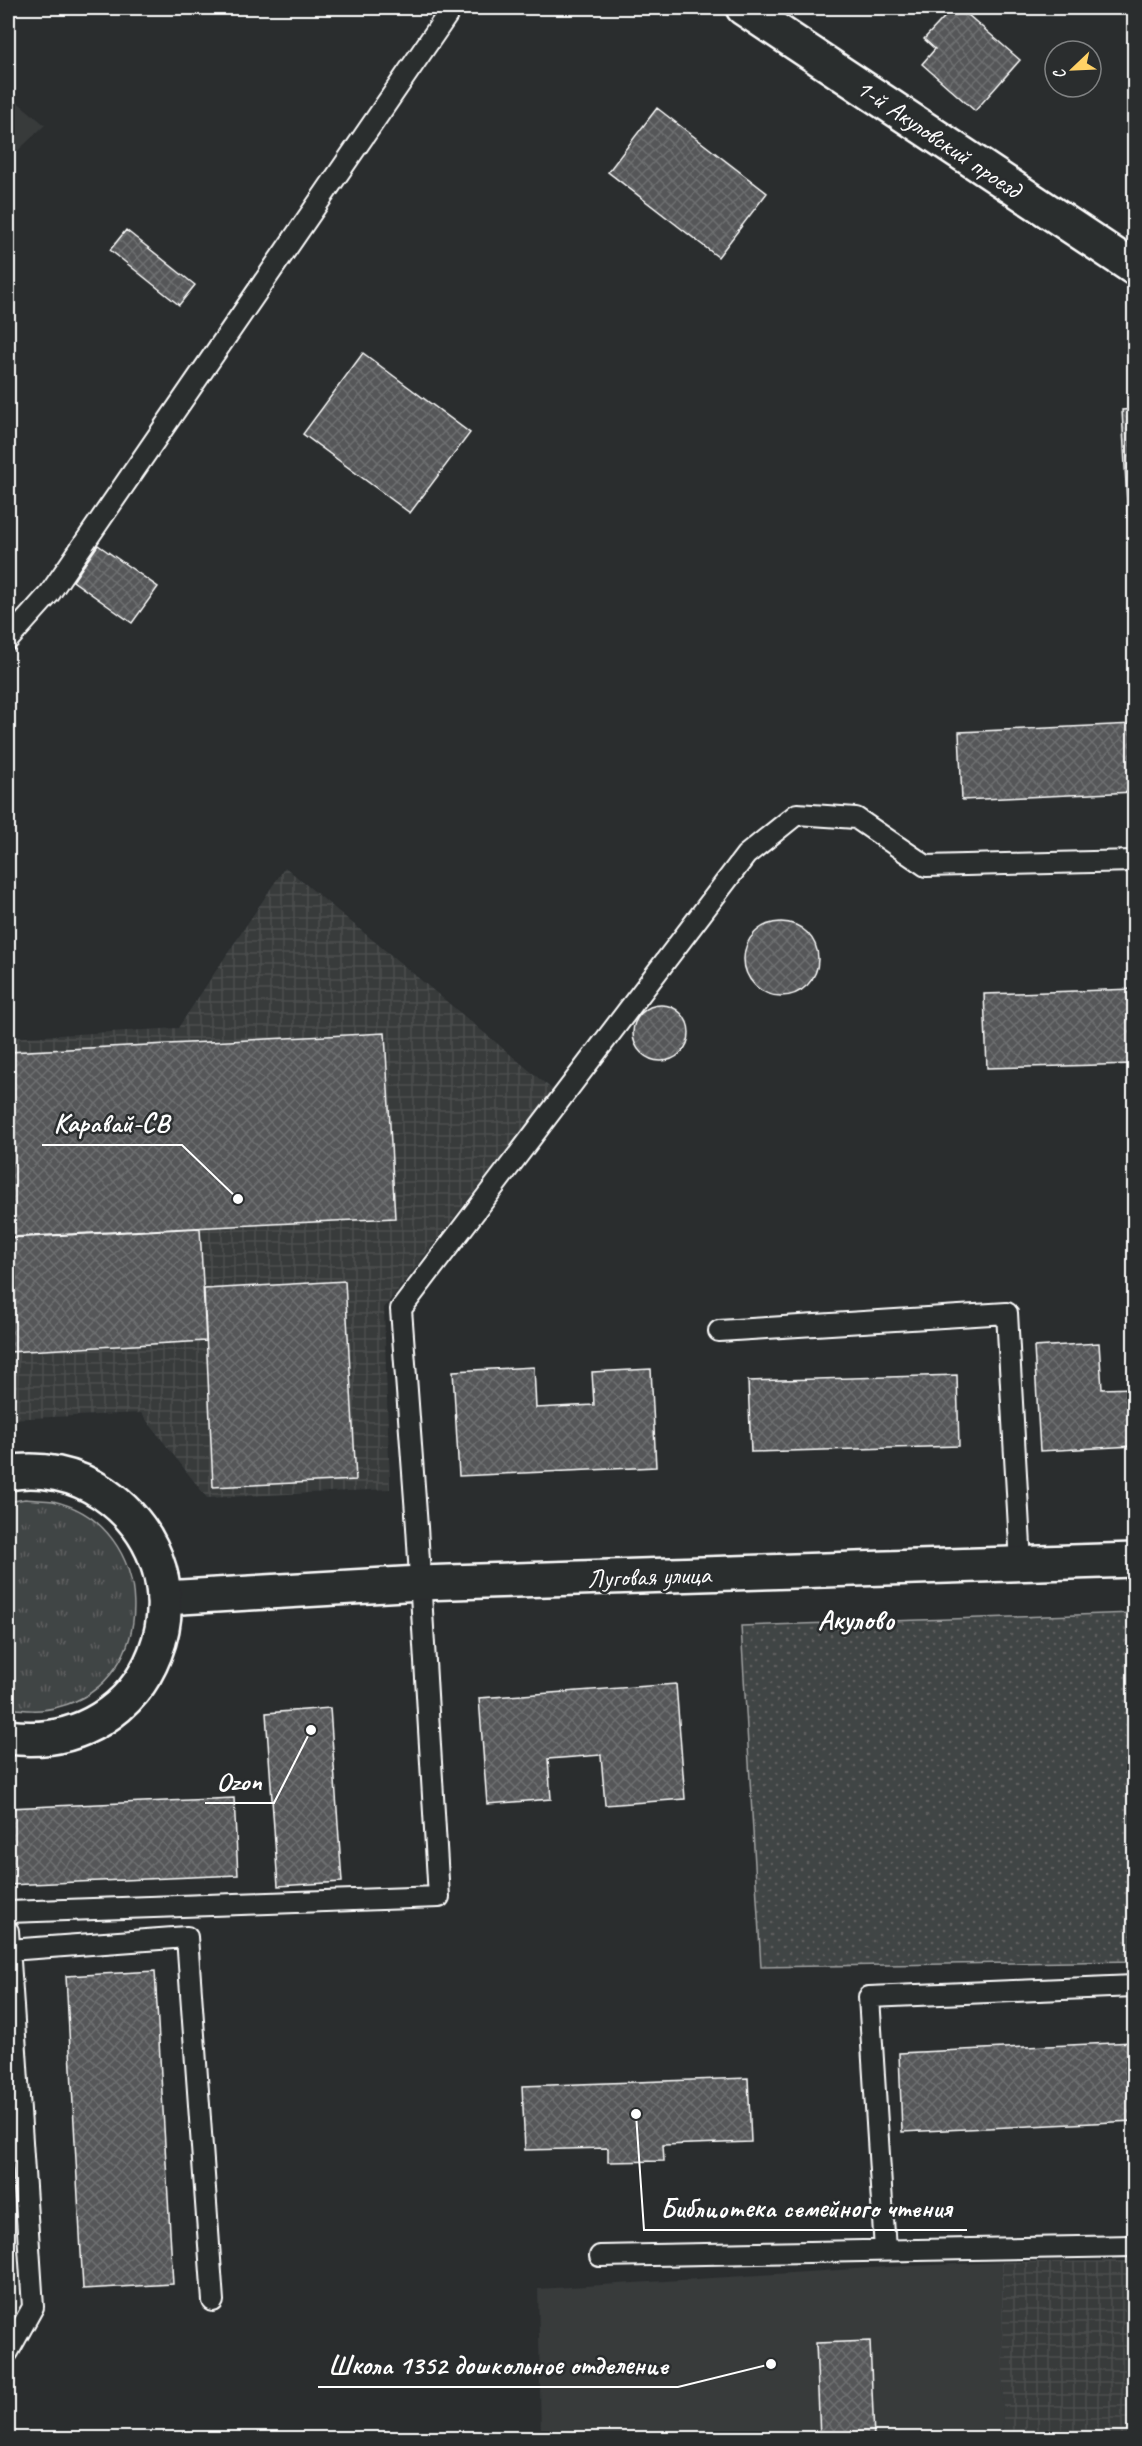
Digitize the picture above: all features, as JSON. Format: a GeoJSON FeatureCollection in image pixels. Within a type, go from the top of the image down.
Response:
{"type":"FeatureCollection","features":[{"type":"Feature","properties":{"kind":"street","name":"1-й Акуловский проезд"},"geometry":{"type":"LineString","coordinates":[[743,8],[1134,268]]}},
{"type":"Feature","properties":{"kind":"street"},"geometry":{"type":"LineString","coordinates":[[8,1473],[25,1470],[59,1473],[92,1485],[121,1505],[143,1532],[158,1563],[164,1598],[161,1634],[149,1668],[128,1698],[100,1721],[66,1736],[30,1740],[8,1737]]}},
{"type":"Feature","properties":{"kind":"street","name":"Луговая улица"},"geometry":{"type":"LineString","coordinates":[[164,1598],[420,1583],[1134,1560]]}},
{"type":"Feature","properties":{"kind":"lane"},"geometry":{"type":"LineString","coordinates":[[8,640],[50,593],[452,8]]}},
{"type":"Feature","properties":{"kind":"lane"},"geometry":{"type":"LineString","coordinates":[[8,1912],[439,1897],[401,1309],[746,855],[797,814],[856,818],[926,866],[1134,861]]}},
{"type":"Feature","properties":{"kind":"lane"},"geometry":{"type":"LineString","coordinates":[[719,1331],[1007,1313],[1022,1564]]}},
{"type":"Feature","properties":{"kind":"lane"},"geometry":{"type":"LineString","coordinates":[[8,2352],[33,2307],[8,1940],[187,1937],[213,2301]]}},
{"type":"Feature","properties":{"kind":"lane"},"geometry":{"type":"LineString","coordinates":[[885,2250],[869,1997],[1134,1986]]}},
{"type":"Feature","properties":{"kind":"lane"},"geometry":{"type":"LineString","coordinates":[[600,2256],[1134,2246]]}},
{"type":"Feature","properties":{"kind":"shaded area"},"geometry":{"type":"Polygon","coordinates":[[[8,94],[45,125],[8,160],[8,94]]]}},
{"type":"Feature","properties":{"kind":"shaded area"},"geometry":{"type":"Polygon","coordinates":[[[285,867],[553,1090],[384,1308],[390,1489],[207,1498],[141,1413],[8,1419],[8,1038],[178,1028],[285,867]]]}},
{"type":"Feature","properties":{"kind":"shaded area"},"geometry":{"type":"Polygon","coordinates":[[[1134,2261],[1134,2438],[1003,2438],[1002,2262],[1134,2261]]]}},
{"type":"Feature","properties":{"kind":"shaded area"},"geometry":{"type":"Polygon","coordinates":[[[1002,2262],[1003,2438],[541,2438],[538,2289],[1002,2262]]]}},
{"type":"Feature","properties":{"kind":"green space"},"geometry":{"type":"Polygon","coordinates":[[[25,1499],[53,1501],[88,1516],[113,1540],[128,1570],[134,1603],[130,1637],[116,1667],[92,1692],[58,1707],[45,1710],[8,1708],[8,1502],[25,1499]]]}},
{"type":"Feature","properties":{"kind":"green space"},"geometry":{"type":"Polygon","coordinates":[[[1134,1613],[1134,1961],[761,1967],[741,1626],[1134,1613]]]}},
{"type":"Feature","properties":{"kind":"building"},"geometry":{"type":"Polygon","coordinates":[[[953,8],[960,8],[1020,60],[975,111],[922,64],[935,49],[924,39],[953,8]]]}},
{"type":"Feature","properties":{"kind":"building"},"geometry":{"type":"Polygon","coordinates":[[[657,108],[767,193],[718,257],[608,172],[657,108]]]}},
{"type":"Feature","properties":{"kind":"building"},"geometry":{"type":"Polygon","coordinates":[[[126,230],[195,285],[179,305],[110,250],[126,230]]]}},
{"type":"Feature","properties":{"kind":"building"},"geometry":{"type":"Polygon","coordinates":[[[363,353],[470,433],[410,513],[303,434],[363,353]]]}},
{"type":"Feature","properties":{"kind":"building"},"geometry":{"type":"Polygon","coordinates":[[[1134,409],[1134,559],[1130,559],[1122,410],[1134,409]]]}},
{"type":"Feature","properties":{"kind":"building"},"geometry":{"type":"Polygon","coordinates":[[[98,545],[158,587],[132,623],[73,581],[98,545]]]}},
{"type":"Feature","properties":{"kind":"building"},"geometry":{"type":"Polygon","coordinates":[[[1134,724],[1134,792],[962,800],[959,732],[1134,724]]]}},
{"type":"Feature","properties":{"kind":"building"},"geometry":{"type":"Polygon","coordinates":[[[781,922],[795,925],[807,933],[815,945],[818,959],[815,973],[807,985],[795,993],[781,996],[767,993],[755,985],[747,973],[744,959],[747,945],[755,933],[767,925],[781,922]]]}},
{"type":"Feature","properties":{"kind":"building"},"geometry":{"type":"Polygon","coordinates":[[[1134,989],[1134,1064],[987,1068],[984,994],[1134,989]]]}},
{"type":"Feature","properties":{"kind":"building"},"geometry":{"type":"Polygon","coordinates":[[[661,1005],[672,1007],[681,1013],[687,1022],[689,1033],[687,1044],[681,1053],[672,1059],[661,1061],[650,1059],[641,1053],[635,1044],[633,1033],[635,1022],[641,1013],[650,1007],[661,1005]]]}},
{"type":"Feature","properties":{"kind":"building"},"geometry":{"type":"Polygon","coordinates":[[[385,1033],[395,1218],[11,1237],[8,1180],[8,1052],[385,1033]]]}},
{"type":"Feature","properties":{"kind":"building"},"geometry":{"type":"Polygon","coordinates":[[[200,1228],[206,1341],[8,1352],[8,1238],[200,1228]]]}},
{"type":"Feature","properties":{"kind":"building"},"geometry":{"type":"Polygon","coordinates":[[[345,1281],[356,1480],[213,1487],[204,1289],[345,1281]]]}},
{"type":"Feature","properties":{"kind":"building"},"geometry":{"type":"Polygon","coordinates":[[[1099,1343],[1102,1389],[1134,1388],[1134,1446],[1040,1451],[1034,1347],[1099,1343]]]}},
{"type":"Feature","properties":{"kind":"building"},"geometry":{"type":"Polygon","coordinates":[[[534,1367],[536,1408],[594,1405],[592,1372],[651,1369],[656,1467],[459,1476],[453,1371],[534,1367]]]}},
{"type":"Feature","properties":{"kind":"building"},"geometry":{"type":"Polygon","coordinates":[[[957,1375],[959,1446],[751,1452],[748,1381],[957,1375]]]}},
{"type":"Feature","properties":{"kind":"building"},"geometry":{"type":"Polygon","coordinates":[[[676,1684],[685,1799],[605,1805],[601,1755],[548,1759],[551,1799],[487,1804],[479,1698],[676,1684]]]}},
{"type":"Feature","properties":{"kind":"building"},"geometry":{"type":"Polygon","coordinates":[[[330,1708],[342,1882],[278,1886],[266,1713],[330,1708]]]}},
{"type":"Feature","properties":{"kind":"building"},"geometry":{"type":"Polygon","coordinates":[[[234,1798],[238,1875],[8,1885],[8,1808],[234,1798]]]}},
{"type":"Feature","properties":{"kind":"building"},"geometry":{"type":"Polygon","coordinates":[[[155,1971],[173,2284],[83,2289],[66,1976],[155,1971]]]}},
{"type":"Feature","properties":{"kind":"building"},"geometry":{"type":"Polygon","coordinates":[[[1134,2042],[1134,2121],[902,2132],[899,2053],[1134,2042]]]}},
{"type":"Feature","properties":{"kind":"building"},"geometry":{"type":"Polygon","coordinates":[[[748,2078],[751,2142],[663,2145],[664,2161],[608,2162],[608,2148],[525,2150],[522,2086],[748,2078]]]}},
{"type":"Feature","properties":{"kind":"building"},"geometry":{"type":"Polygon","coordinates":[[[870,2341],[874,2438],[820,2438],[816,2343],[870,2341]]]}},
{"type":"Feature","properties":{"kind":"place","name":"Каравай-СВ"},"geometry":{"type":"Point","coordinates":[238,1199]}},
{"type":"Feature","properties":{"kind":"place","name":"Ozon"},"geometry":{"type":"Point","coordinates":[311,1730]}},
{"type":"Feature","properties":{"kind":"place","name":"Библиотека семейного чтения"},"geometry":{"type":"Point","coordinates":[636,2114]}},
{"type":"Feature","properties":{"kind":"place","name":"Школа 1352 дошкольное отделение"},"geometry":{"type":"Point","coordinates":[771,2364]}},
{"type":"Feature","properties":{"kind":"district","name":"Акулово"},"geometry":{"type":"Point","coordinates":[856,1619]}}]}
